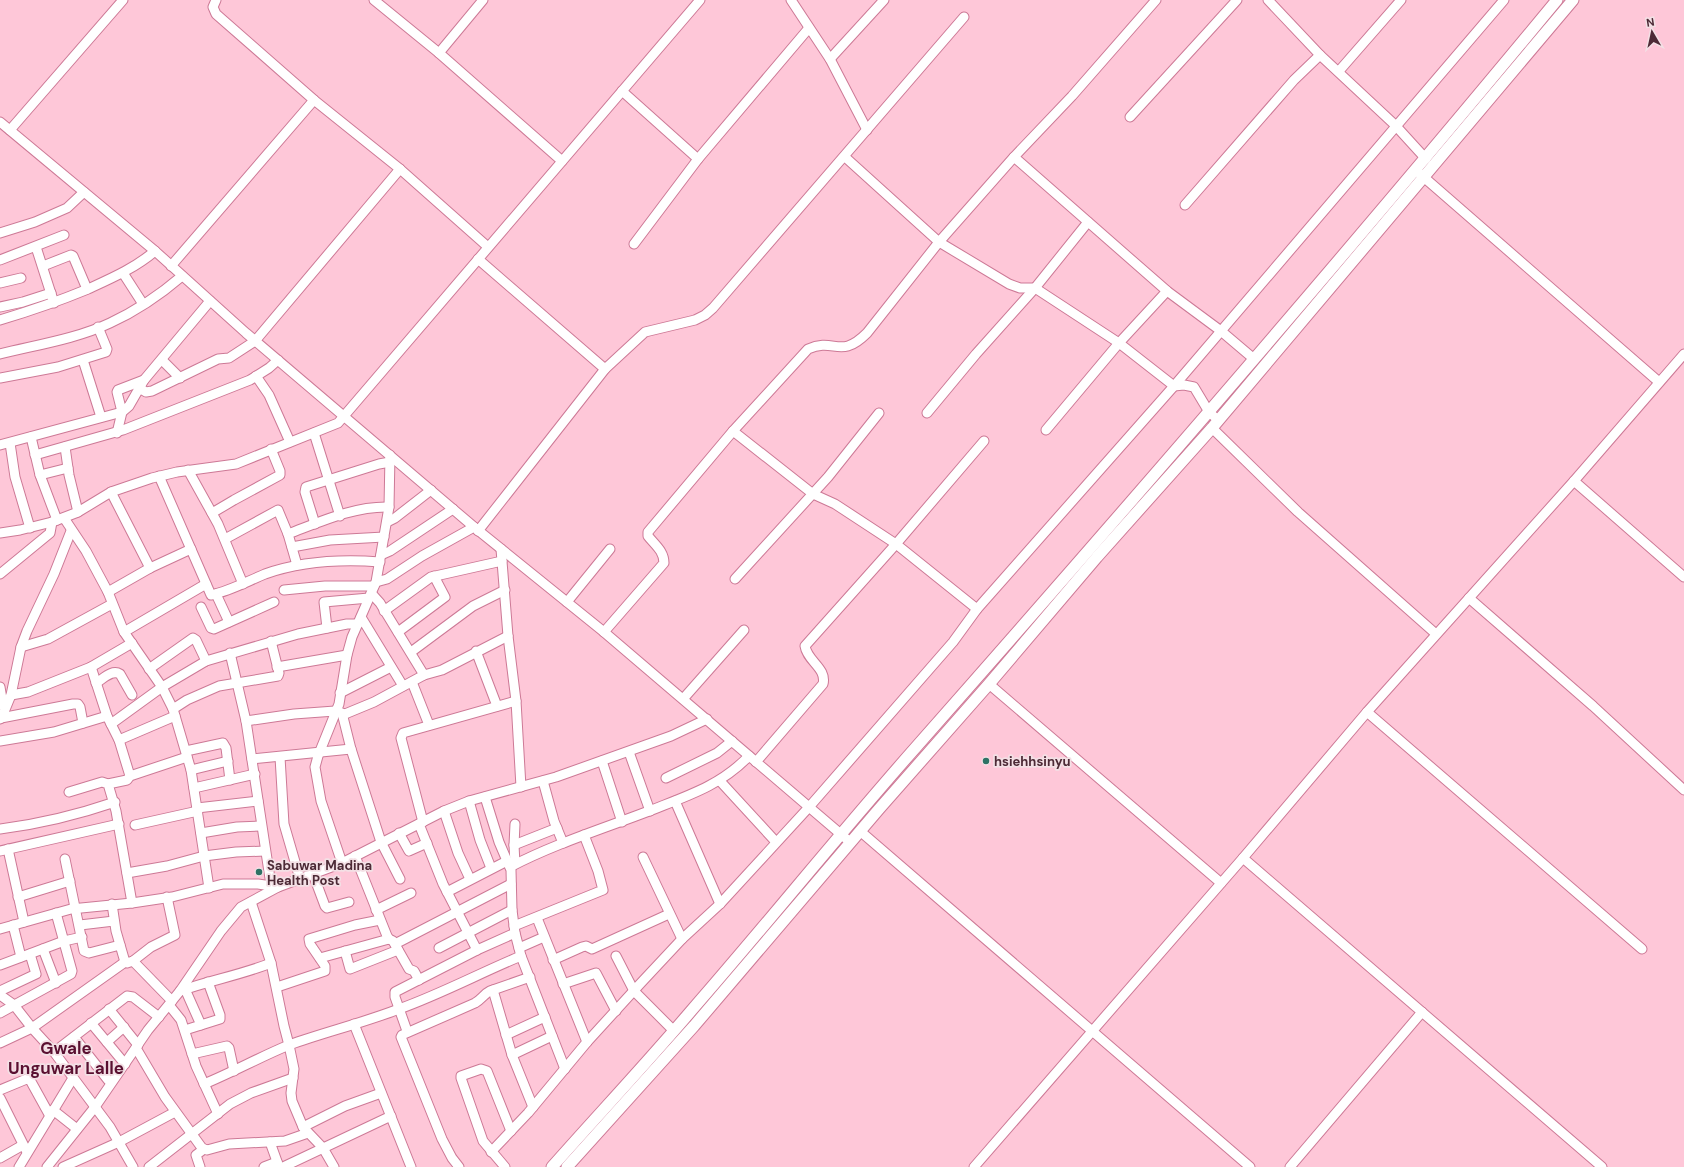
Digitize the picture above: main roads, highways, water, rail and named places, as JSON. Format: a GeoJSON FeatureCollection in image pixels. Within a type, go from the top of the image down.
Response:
{"type":"FeatureCollection","features":[{"type":"Feature","properties":{"kind":"main road"},"geometry":{"type":"LineString","coordinates":[[567,1167],[694,1026],[850,842],[989,684],[1097,557],[1215,424],[1420,174],[1426,159],[1557,0]]}},
{"type":"Feature","properties":{"kind":"main road"},"geometry":{"type":"LineString","coordinates":[[552,1167],[674,1031],[916,747],[978,679],[1254,359],[1420,174],[1573,0]]}},
{"type":"Feature","properties":{"kind":"place","name":"hsiehhsinyu"},"geometry":{"type":"Point","coordinates":[986,761]}},
{"type":"Feature","properties":{"kind":"place","name":"Sabuwar Madina Health Post"},"geometry":{"type":"Point","coordinates":[259,872]}},
{"type":"Feature","properties":{"kind":"district","name":"Gwale Unguwar Lalle"},"geometry":{"type":"Point","coordinates":[66,1058]}}]}
